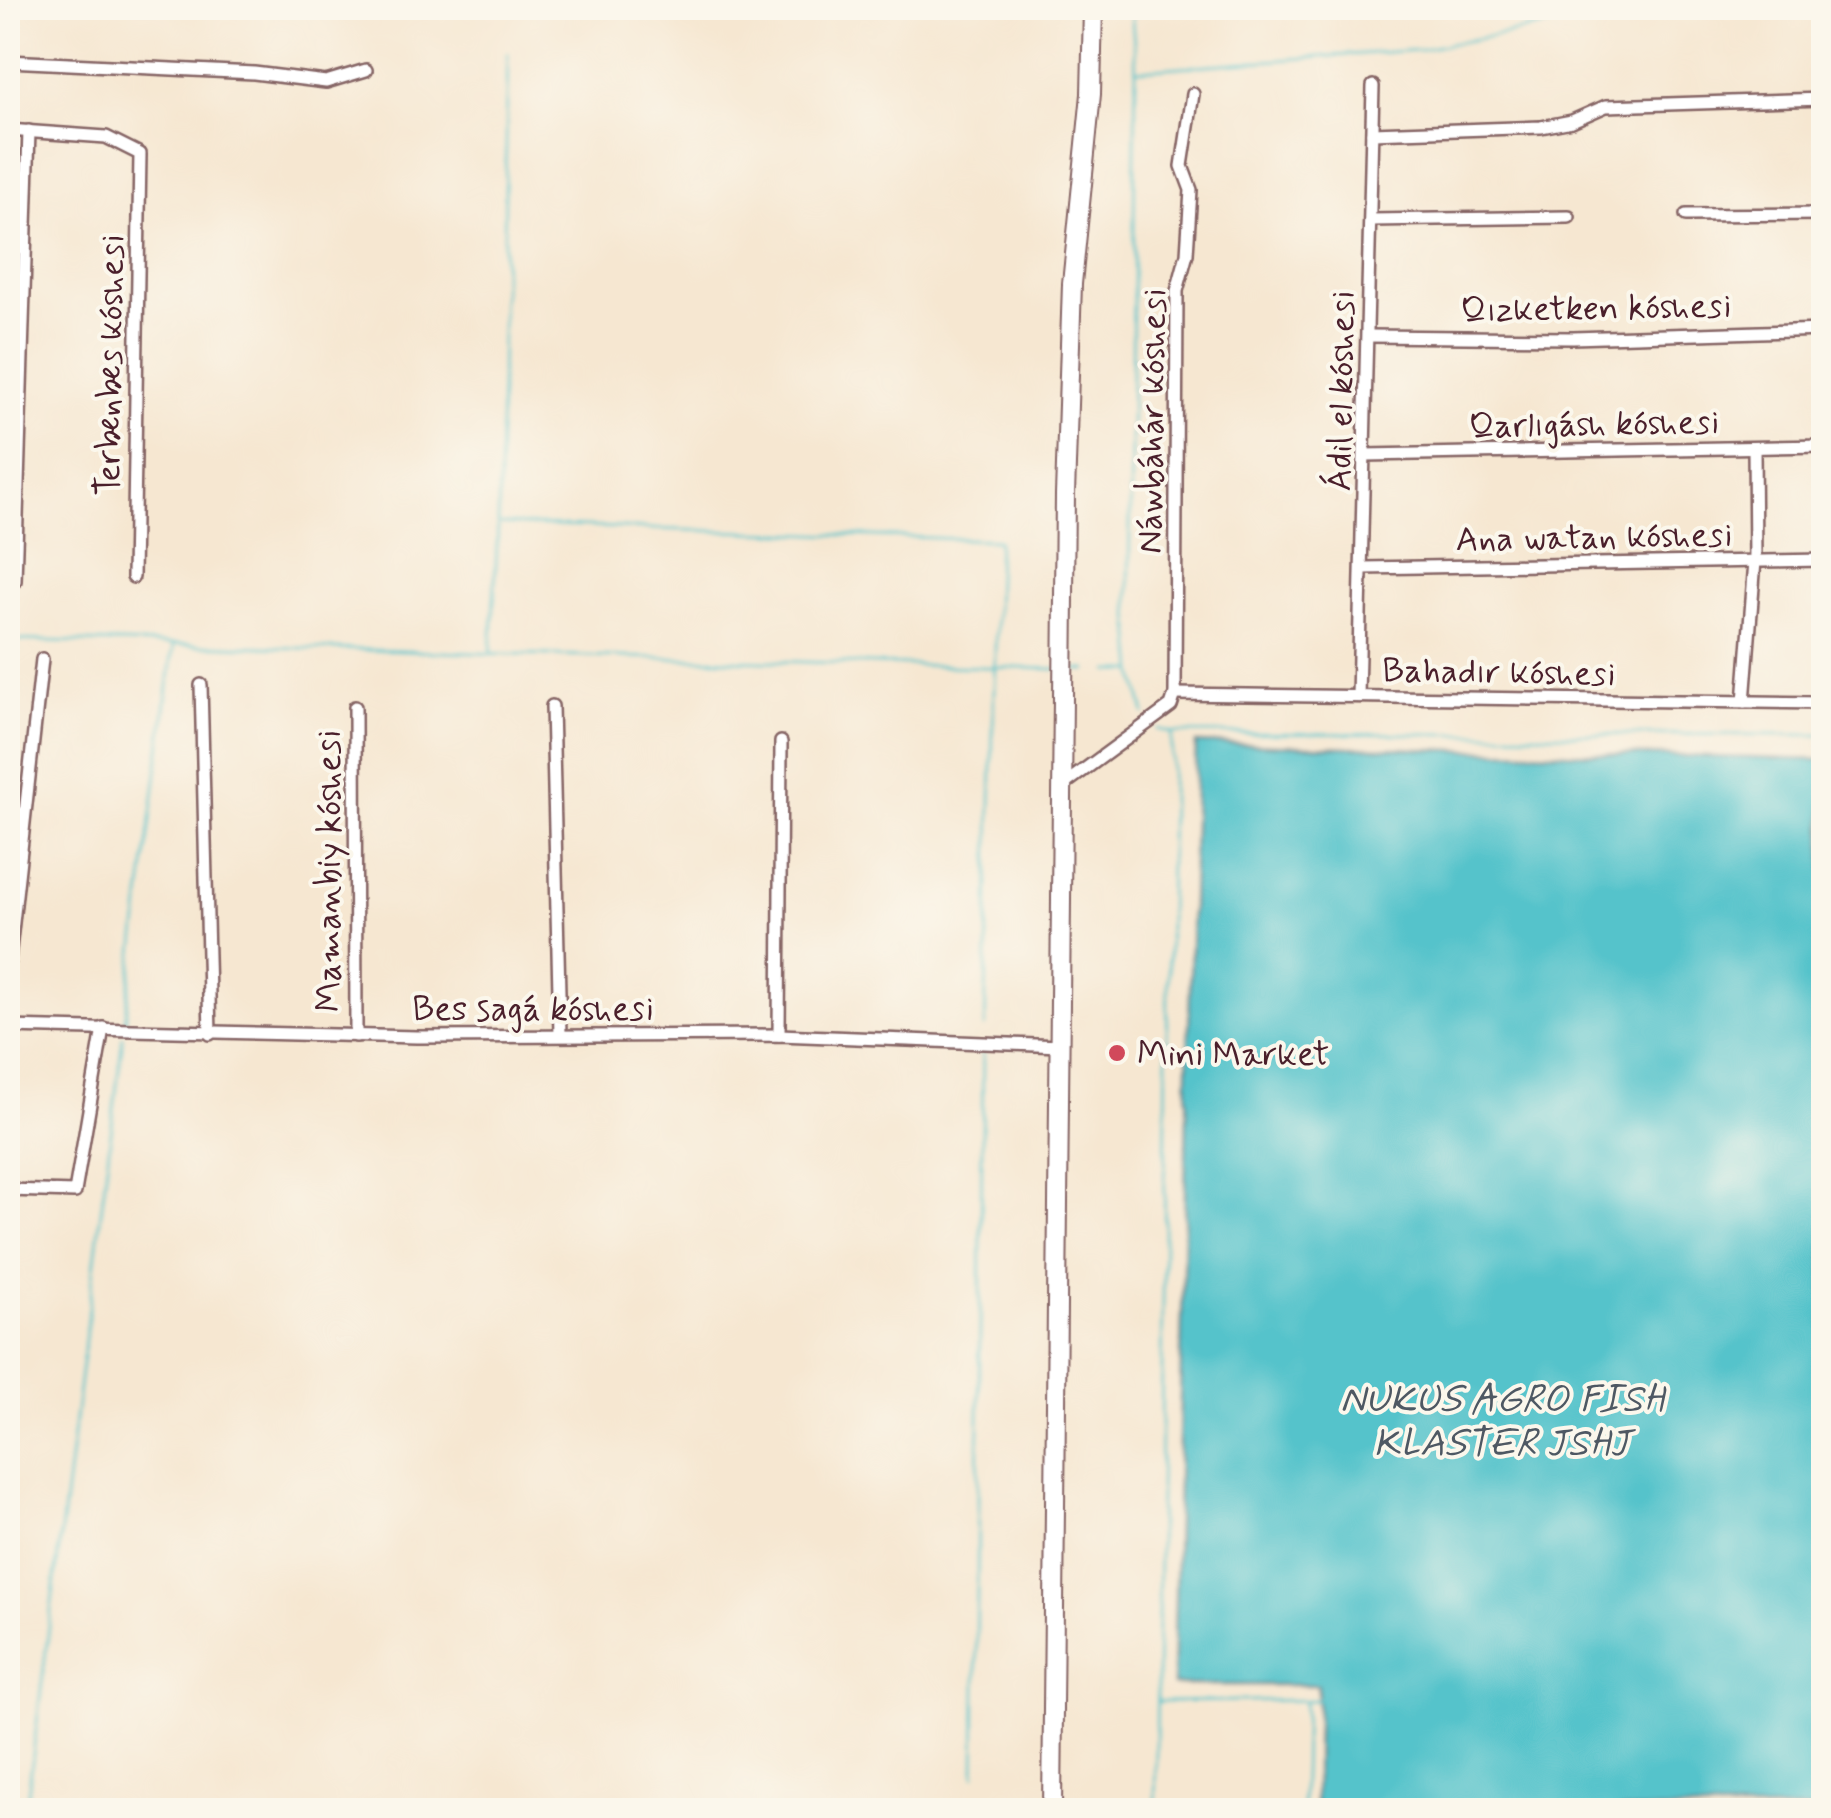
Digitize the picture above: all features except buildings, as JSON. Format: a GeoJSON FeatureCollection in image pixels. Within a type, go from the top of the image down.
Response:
{"type":"FeatureCollection","features":[{"type":"Feature","properties":{"kind":"main road"},"geometry":{"type":"LineString","coordinates":[[1052,1810],[1063,626],[1072,284],[1091,94],[1092,8]]}},
{"type":"Feature","properties":{"kind":"street"},"geometry":{"type":"LineString","coordinates":[[8,61],[254,73],[326,82],[366,70]]}},
{"type":"Feature","properties":{"kind":"street","name":"Ádil el kóshesi"},"geometry":{"type":"LineString","coordinates":[[1358,696],[1373,86]]}},
{"type":"Feature","properties":{"kind":"street","name":"Náwbáhár kóshesi"},"geometry":{"type":"LineString","coordinates":[[1175,694],[1177,291],[1187,254],[1191,190],[1182,166],[1193,94]]}},
{"type":"Feature","properties":{"kind":"street"},"geometry":{"type":"LineString","coordinates":[[1372,133],[1541,127],[1572,121],[1606,106],[1824,98]]}},
{"type":"Feature","properties":{"kind":"street"},"geometry":{"type":"LineString","coordinates":[[8,130],[29,131],[16,581]]}},
{"type":"Feature","properties":{"kind":"street","name":"Terbenbes kóshesi"},"geometry":{"type":"LineString","coordinates":[[29,131],[106,137],[140,154],[132,576]]}},
{"type":"Feature","properties":{"kind":"street"},"geometry":{"type":"LineString","coordinates":[[1686,216],[1824,214]]}},
{"type":"Feature","properties":{"kind":"street"},"geometry":{"type":"LineString","coordinates":[[1371,220],[1569,217]]}},
{"type":"Feature","properties":{"kind":"street","name":"Qızketken kóshesi"},"geometry":{"type":"LineString","coordinates":[[1369,336],[1573,338],[1824,330]]}},
{"type":"Feature","properties":{"kind":"street","name":"Qarlıǵash kóshesi"},"geometry":{"type":"LineString","coordinates":[[1365,456],[1824,446]]}},
{"type":"Feature","properties":{"kind":"street"},"geometry":{"type":"LineString","coordinates":[[1744,702],[1754,561],[1754,448]]}},
{"type":"Feature","properties":{"kind":"street","name":"Ana watan kóshesi"},"geometry":{"type":"LineString","coordinates":[[1364,568],[1824,560]]}},
{"type":"Feature","properties":{"kind":"street"},"geometry":{"type":"LineString","coordinates":[[8,968],[42,659]]}},
{"type":"Feature","properties":{"kind":"street"},"geometry":{"type":"LineString","coordinates":[[202,685],[210,1034]]}},
{"type":"Feature","properties":{"kind":"street"},"geometry":{"type":"LineString","coordinates":[[1062,786],[1171,706],[1175,694]]}},
{"type":"Feature","properties":{"kind":"street","name":"Bahadır kóshesi"},"geometry":{"type":"LineString","coordinates":[[1175,694],[1824,704]]}},
{"type":"Feature","properties":{"kind":"street"},"geometry":{"type":"LineString","coordinates":[[552,706],[560,1034]]}},
{"type":"Feature","properties":{"kind":"street","name":"Mamanbiy kóshesi"},"geometry":{"type":"LineString","coordinates":[[355,707],[356,1036]]}},
{"type":"Feature","properties":{"kind":"street"},"geometry":{"type":"LineString","coordinates":[[779,1034],[781,742]]}},
{"type":"Feature","properties":{"kind":"street","name":"Bes saǵa kóshesi"},"geometry":{"type":"LineString","coordinates":[[8,1028],[356,1036],[779,1034],[1060,1046]]}},
{"type":"Feature","properties":{"kind":"street"},"geometry":{"type":"LineString","coordinates":[[8,1190],[75,1192],[103,1028]]}},
{"type":"Feature","properties":{"kind":"water","name":"NUKUS AGRO FISH KLASTER JSHJ"},"geometry":{"type":"Polygon","coordinates":[[[1196,743],[1823,760],[1823,1810],[1315,1810],[1318,1685],[1173,1685],[1196,743]]]}},
{"type":"Feature","properties":{"kind":"waterway"},"geometry":{"type":"LineString","coordinates":[[1110,671],[1135,671],[1129,603],[1136,70],[1131,8]]}},
{"type":"Feature","properties":{"kind":"waterway"},"geometry":{"type":"LineString","coordinates":[[1138,70],[1417,50],[1643,8]]}},
{"type":"Feature","properties":{"kind":"waterway"},"geometry":{"type":"LineString","coordinates":[[508,53],[498,524],[998,540],[985,1027]]}},
{"type":"Feature","properties":{"kind":"waterway"},"geometry":{"type":"LineString","coordinates":[[491,654],[498,527]]}},
{"type":"Feature","properties":{"kind":"waterway"},"geometry":{"type":"LineString","coordinates":[[8,640],[1056,669]]}},
{"type":"Feature","properties":{"kind":"waterway"},"geometry":{"type":"LineString","coordinates":[[125,1023],[173,647]]}},
{"type":"Feature","properties":{"kind":"waterway"},"geometry":{"type":"LineString","coordinates":[[1069,669],[1087,670]]}},
{"type":"Feature","properties":{"kind":"waterway"},"geometry":{"type":"LineString","coordinates":[[1135,673],[1145,714]]}},
{"type":"Feature","properties":{"kind":"waterway"},"geometry":{"type":"LineString","coordinates":[[1158,729],[1172,733],[1824,735]]}},
{"type":"Feature","properties":{"kind":"waterway"},"geometry":{"type":"LineString","coordinates":[[1155,1810],[1172,733]]}},
{"type":"Feature","properties":{"kind":"waterway"},"geometry":{"type":"LineString","coordinates":[[26,1810],[123,1037]]}},
{"type":"Feature","properties":{"kind":"waterway"},"geometry":{"type":"LineString","coordinates":[[975,1775],[983,1051]]}},
{"type":"Feature","properties":{"kind":"waterway"},"geometry":{"type":"LineString","coordinates":[[1158,1702],[1320,1700]]}},
{"type":"Feature","properties":{"kind":"waterway"},"geometry":{"type":"LineString","coordinates":[[1302,1810],[1305,1701]]}},
{"type":"Feature","properties":{"kind":"place","name":"Mini Market"},"geometry":{"type":"Point","coordinates":[1117,1053]}}]}
